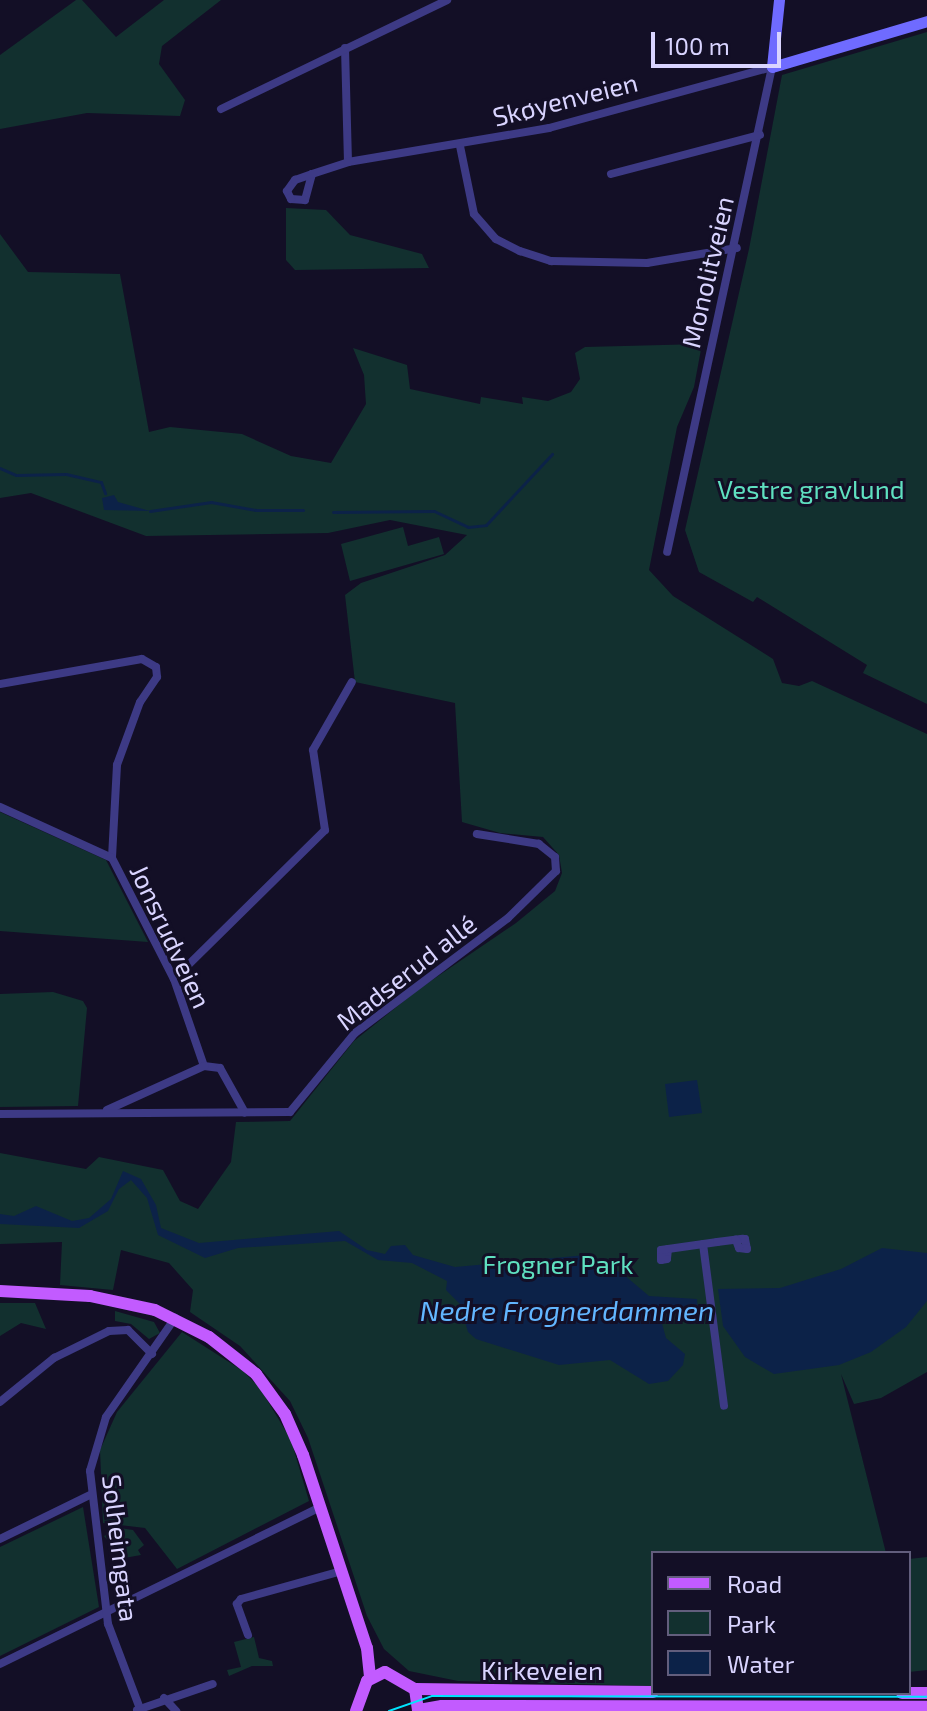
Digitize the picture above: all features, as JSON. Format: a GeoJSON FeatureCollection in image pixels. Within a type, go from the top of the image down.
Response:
{"type":"FeatureCollection","features":[{"type":"Feature","properties":{"kind":"main road"},"geometry":{"type":"LineString","coordinates":[[0,1291],[90,1296],[175,1318],[226,1348],[267,1387],[294,1432],[367,1648],[370,1678],[356,1711]]}},
{"type":"Feature","properties":{"kind":"main road"},"geometry":{"type":"LineString","coordinates":[[367,1648],[385,1672],[370,1678]]}},
{"type":"Feature","properties":{"kind":"main road","name":"Kirkeveien"},"geometry":{"type":"LineString","coordinates":[[385,1672],[415,1689],[431,1692],[651,1692]]}},
{"type":"Feature","properties":{"kind":"main road"},"geometry":{"type":"LineString","coordinates":[[415,1689],[418,1711],[434,1706],[502,1709],[927,1707]]}},
{"type":"Feature","properties":{"kind":"street"},"geometry":{"type":"LineString","coordinates":[[221,109],[447,0]]}},
{"type":"Feature","properties":{"kind":"street","name":"Monolitveien"},"geometry":{"type":"LineString","coordinates":[[667,552],[760,135],[772,67],[779,0]]}},
{"type":"Feature","properties":{"kind":"street","name":"Skøyenveien"},"geometry":{"type":"LineString","coordinates":[[312,174],[348,162],[460,146],[549,128],[927,21]]}},
{"type":"Feature","properties":{"kind":"street"},"geometry":{"type":"LineString","coordinates":[[345,48],[348,162]]}},
{"type":"Feature","properties":{"kind":"street"},"geometry":{"type":"LineString","coordinates":[[611,174],[760,135]]}},
{"type":"Feature","properties":{"kind":"street"},"geometry":{"type":"LineString","coordinates":[[460,146],[474,214],[496,239],[520,251],[551,261],[647,263],[737,248]]}},
{"type":"Feature","properties":{"kind":"street","name":"Jonsrudveien"},"geometry":{"type":"LineString","coordinates":[[0,684],[142,659],[156,667],[157,677],[140,702],[117,765],[112,858],[174,979],[204,1066]]}},
{"type":"Feature","properties":{"kind":"street"},"geometry":{"type":"LineString","coordinates":[[174,979],[325,830],[313,750],[352,682]]}},
{"type":"Feature","properties":{"kind":"street"},"geometry":{"type":"LineString","coordinates":[[0,807],[112,858]]}},
{"type":"Feature","properties":{"kind":"street","name":"Madserud allé"},"geometry":{"type":"LineString","coordinates":[[0,1114],[106,1110],[290,1112],[355,1033],[508,918],[556,871],[555,857],[539,844],[477,834]]}},
{"type":"Feature","properties":{"kind":"street"},"geometry":{"type":"LineString","coordinates":[[106,1110],[204,1066],[220,1068],[245,1113]]}},
{"type":"Feature","properties":{"kind":"street"},"geometry":{"type":"LineString","coordinates":[[668,1249],[736,1240]]}},
{"type":"Feature","properties":{"kind":"street"},"geometry":{"type":"LineString","coordinates":[[703,1244],[724,1406]]}},
{"type":"Feature","properties":{"kind":"street","name":"Solheimgata"},"geometry":{"type":"LineString","coordinates":[[138,1709],[106,1612],[90,1495],[97,1436],[175,1318]]}},
{"type":"Feature","properties":{"kind":"street"},"geometry":{"type":"LineString","coordinates":[[0,1402],[54,1358],[109,1331],[128,1330],[152,1354]]}},
{"type":"Feature","properties":{"kind":"street"},"geometry":{"type":"LineString","coordinates":[[0,1539],[90,1495]]}},
{"type":"Feature","properties":{"kind":"street"},"geometry":{"type":"LineString","coordinates":[[0,1664],[320,1507]]}},
{"type":"Feature","properties":{"kind":"street"},"geometry":{"type":"LineString","coordinates":[[248,1635],[238,1601],[342,1571]]}},
{"type":"Feature","properties":{"kind":"street"},"geometry":{"type":"LineString","coordinates":[[138,1709],[213,1684]]}},
{"type":"Feature","properties":{"kind":"street"},"geometry":{"type":"LineString","coordinates":[[164,1698],[176,1711]]}},
{"type":"Feature","properties":{"kind":"green space"},"geometry":{"type":"Polygon","coordinates":[[[76,0],[82,0],[116,37],[164,0],[221,0],[162,46],[159,64],[185,100],[180,116],[87,113],[0,129],[0,55],[76,0]]]}},
{"type":"Feature","properties":{"kind":"green space","name":"Vestre gravlund"},"geometry":{"type":"Polygon","coordinates":[[[927,32],[927,704],[863,673],[867,665],[757,597],[753,602],[699,572],[685,530],[749,249],[782,75],[927,32]]]}},
{"type":"Feature","properties":{"kind":"green space"},"geometry":{"type":"Polygon","coordinates":[[[286,208],[326,210],[350,235],[422,254],[429,268],[295,270],[286,260],[286,208]]]}},
{"type":"Feature","properties":{"kind":"green space","name":"Frogner Park"},"geometry":{"type":"Polygon","coordinates":[[[0,234],[28,272],[120,274],[149,432],[170,427],[242,434],[291,456],[331,463],[366,404],[364,375],[353,348],[407,365],[410,389],[480,404],[481,397],[523,404],[522,397],[548,401],[571,392],[580,379],[575,353],[585,347],[702,344],[694,387],[677,427],[649,570],[673,596],[773,659],[782,683],[799,686],[812,681],[927,734],[927,1372],[881,1398],[854,1404],[841,1374],[885,1551],[651,1551],[651,1686],[458,1681],[409,1671],[384,1649],[367,1616],[308,1438],[290,1401],[240,1346],[190,1312],[193,1290],[169,1263],[121,1250],[113,1290],[60,1285],[62,1242],[0,1244],[0,1153],[86,1169],[99,1157],[163,1170],[180,1201],[198,1209],[231,1162],[236,1122],[290,1121],[354,1041],[419,989],[516,923],[555,891],[562,873],[559,855],[543,837],[500,833],[462,822],[455,703],[355,682],[345,595],[361,583],[445,555],[467,535],[390,520],[328,533],[146,536],[31,493],[0,498],[0,234]]]}},
{"type":"Feature","properties":{"kind":"green space"},"geometry":{"type":"Polygon","coordinates":[[[403,527],[408,546],[439,537],[444,554],[350,581],[341,544],[403,527]]]}},
{"type":"Feature","properties":{"kind":"green space"},"geometry":{"type":"Polygon","coordinates":[[[0,812],[106,860],[148,942],[0,931],[0,812]]]}},
{"type":"Feature","properties":{"kind":"green space"},"geometry":{"type":"Polygon","coordinates":[[[53,992],[83,1001],[87,1008],[78,1106],[0,1107],[0,994],[53,992]]]}},
{"type":"Feature","properties":{"kind":"green space"},"geometry":{"type":"Polygon","coordinates":[[[0,1303],[35,1303],[46,1329],[21,1323],[0,1336],[0,1303]]]}},
{"type":"Feature","properties":{"kind":"green space"},"geometry":{"type":"Polygon","coordinates":[[[115,1311],[154,1322],[160,1333],[149,1339],[131,1324],[115,1321],[115,1311]]]}},
{"type":"Feature","properties":{"kind":"green space"},"geometry":{"type":"Polygon","coordinates":[[[182,1332],[243,1371],[260,1388],[291,1440],[309,1501],[177,1569],[145,1528],[103,1523],[100,1450],[117,1412],[182,1332]]]}},
{"type":"Feature","properties":{"kind":"green space"},"geometry":{"type":"Polygon","coordinates":[[[83,1507],[99,1607],[0,1656],[0,1547],[83,1507]]]}},
{"type":"Feature","properties":{"kind":"green space"},"geometry":{"type":"Polygon","coordinates":[[[120,1528],[133,1530],[144,1545],[138,1550],[141,1555],[113,1560],[120,1546],[112,1546],[104,1536],[120,1528]]]}},
{"type":"Feature","properties":{"kind":"green space"},"geometry":{"type":"Polygon","coordinates":[[[927,1557],[927,1670],[911,1672],[911,1559],[927,1557]]]}},
{"type":"Feature","properties":{"kind":"green space"},"geometry":{"type":"Polygon","coordinates":[[[254,1637],[259,1658],[272,1661],[273,1666],[252,1666],[229,1676],[227,1670],[241,1667],[234,1642],[254,1637]]]}},
{"type":"Feature","properties":{"kind":"water"},"geometry":{"type":"Polygon","coordinates":[[[114,495],[118,502],[150,511],[104,510],[102,498],[114,495]]]}},
{"type":"Feature","properties":{"kind":"water"},"geometry":{"type":"Polygon","coordinates":[[[697,1080],[702,1113],[669,1117],[665,1084],[697,1080]]]}},
{"type":"Feature","properties":{"kind":"water","name":"Nedre Frognerdammen"},"geometry":{"type":"Polygon","coordinates":[[[123,1171],[141,1179],[156,1205],[161,1228],[199,1243],[339,1231],[367,1250],[385,1254],[391,1246],[405,1245],[413,1255],[455,1267],[586,1255],[623,1274],[649,1296],[697,1299],[698,1310],[659,1313],[666,1338],[685,1354],[683,1365],[668,1381],[649,1384],[610,1360],[559,1365],[476,1339],[468,1332],[460,1304],[446,1290],[447,1281],[412,1263],[378,1260],[345,1241],[238,1248],[205,1258],[158,1235],[147,1198],[131,1180],[119,1189],[108,1211],[79,1228],[0,1224],[0,1214],[14,1216],[36,1206],[72,1221],[89,1218],[111,1199],[123,1171]]]}},
{"type":"Feature","properties":{"kind":"water"},"geometry":{"type":"Polygon","coordinates":[[[882,1248],[927,1253],[927,1301],[906,1327],[871,1352],[839,1365],[774,1374],[745,1357],[723,1326],[718,1289],[780,1288],[841,1269],[882,1248]]]}},
{"type":"Feature","properties":{"kind":"waterway"},"geometry":{"type":"LineString","coordinates":[[333,512],[434,511],[468,527],[486,525],[552,454]]}},
{"type":"Feature","properties":{"kind":"waterway"},"geometry":{"type":"LineString","coordinates":[[0,468],[16,475],[66,474],[101,482],[105,493]]}},
{"type":"Feature","properties":{"kind":"waterway"},"geometry":{"type":"LineString","coordinates":[[150,511],[211,502],[256,510],[303,510]]}},
{"type":"Feature","properties":{"kind":"tram line"},"geometry":{"type":"LineString","coordinates":[[389,1711],[432,1696],[927,1697]]}}]}
